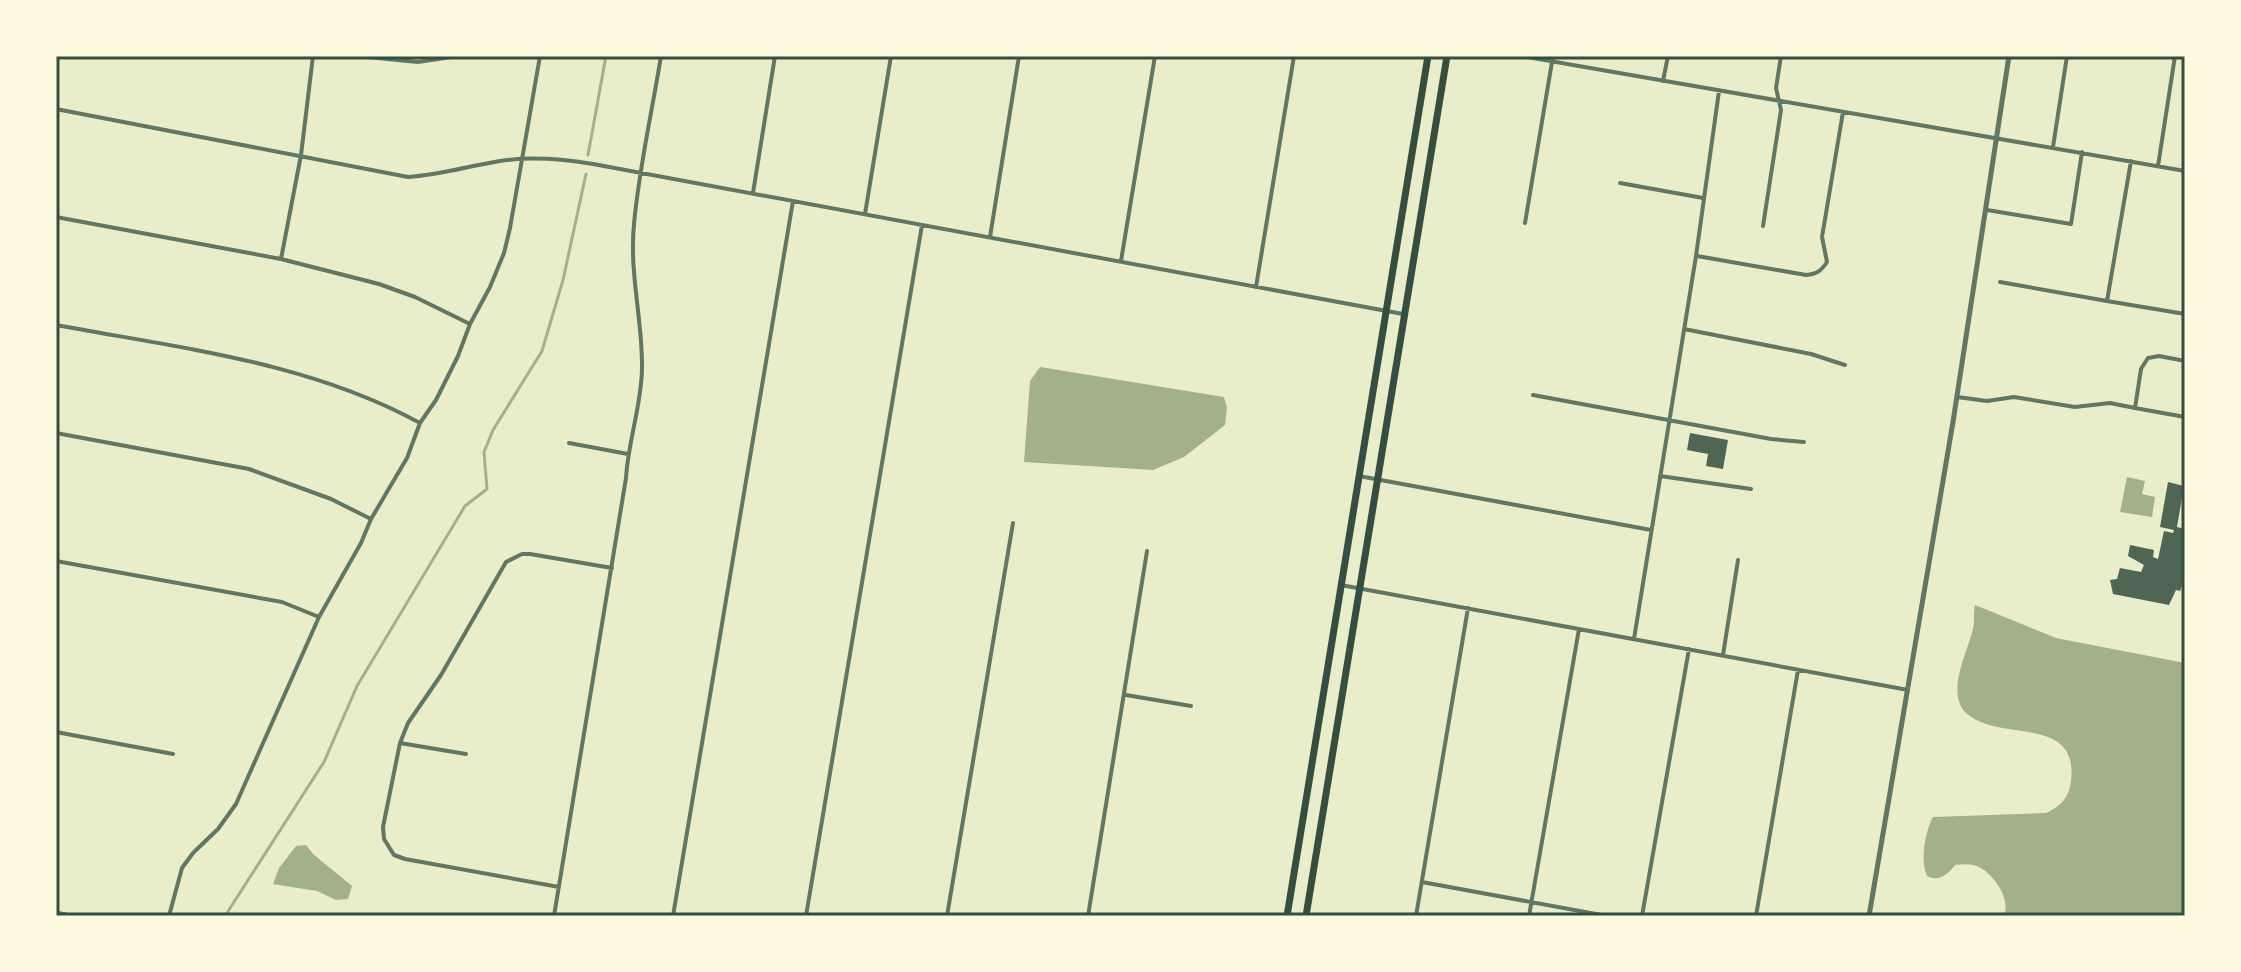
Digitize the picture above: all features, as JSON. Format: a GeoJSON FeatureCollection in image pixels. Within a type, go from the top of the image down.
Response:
{"type":"FeatureCollection","features":[{"type":"Feature","properties":{"kind":"main road"},"geometry":{"type":"LineString","coordinates":[[1287,916],[1428,56]]}},
{"type":"Feature","properties":{"kind":"main road"},"geometry":{"type":"LineString","coordinates":[[1306,916],[1447,56]]}},
{"type":"Feature","properties":{"kind":"street"},"geometry":{"type":"LineString","coordinates":[[281,259],[301,155],[313,56]]}},
{"type":"Feature","properties":{"kind":"street"},"geometry":{"type":"LineString","coordinates":[[357,56],[418,62],[458,56]]}},
{"type":"Feature","properties":{"kind":"street"},"geometry":{"type":"LineString","coordinates":[[169,916],[182,868],[236,804],[319,617],[407,458],[420,423],[442,389],[490,287],[504,253],[540,56]]}},
{"type":"Feature","properties":{"kind":"street"},"geometry":{"type":"LineString","coordinates":[[554,916],[628,454],[640,402],[642,368],[633,273],[634,225],[661,56]]}},
{"type":"Feature","properties":{"kind":"street"},"geometry":{"type":"LineString","coordinates":[[753,193],[775,56]]}},
{"type":"Feature","properties":{"kind":"street"},"geometry":{"type":"LineString","coordinates":[[865,214],[891,56]]}},
{"type":"Feature","properties":{"kind":"street"},"geometry":{"type":"LineString","coordinates":[[990,237],[1019,56]]}},
{"type":"Feature","properties":{"kind":"street"},"geometry":{"type":"LineString","coordinates":[[1121,261],[1155,56]]}},
{"type":"Feature","properties":{"kind":"street"},"geometry":{"type":"LineString","coordinates":[[1256,287],[1294,56]]}},
{"type":"Feature","properties":{"kind":"street"},"geometry":{"type":"LineString","coordinates":[[1521,56],[2185,171]]}},
{"type":"Feature","properties":{"kind":"street"},"geometry":{"type":"LineString","coordinates":[[1663,81],[1668,56]]}},
{"type":"Feature","properties":{"kind":"street"},"geometry":{"type":"LineString","coordinates":[[1763,226],[1781,110],[1776,88],[1781,56]]}},
{"type":"Feature","properties":{"kind":"street"},"geometry":{"type":"LineString","coordinates":[[1869,916],[1957,397],[2009,56]]}},
{"type":"Feature","properties":{"kind":"street"},"geometry":{"type":"LineString","coordinates":[[2053,147],[2067,56]]}},
{"type":"Feature","properties":{"kind":"street"},"geometry":{"type":"LineString","coordinates":[[2158,166],[2175,56]]}},
{"type":"Feature","properties":{"kind":"street"},"geometry":{"type":"LineString","coordinates":[[1525,223],[1552,59]]}},
{"type":"Feature","properties":{"kind":"street"},"geometry":{"type":"LineString","coordinates":[[1634,639],[1696,256],[1719,91]]}},
{"type":"Feature","properties":{"kind":"street"},"geometry":{"type":"LineString","coordinates":[[56,109],[408,177],[440,175],[500,161],[557,159],[1404,314]]}},
{"type":"Feature","properties":{"kind":"street"},"geometry":{"type":"LineString","coordinates":[[1696,256],[1806,275],[1816,274],[1827,262],[1822,237],[1843,112]]}},
{"type":"Feature","properties":{"kind":"street"},"geometry":{"type":"LineString","coordinates":[[1987,210],[2071,224],[2082,152]]}},
{"type":"Feature","properties":{"kind":"street"},"geometry":{"type":"LineString","coordinates":[[2107,301],[2131,161]]}},
{"type":"Feature","properties":{"kind":"street"},"geometry":{"type":"LineString","coordinates":[[1620,183],[1703,198]]}},
{"type":"Feature","properties":{"kind":"street"},"geometry":{"type":"LineString","coordinates":[[673,916],[793,201]]}},
{"type":"Feature","properties":{"kind":"street"},"geometry":{"type":"LineString","coordinates":[[56,217],[281,259],[379,284],[415,297],[470,324]]}},
{"type":"Feature","properties":{"kind":"street"},"geometry":{"type":"LineString","coordinates":[[806,916],[922,225]]}},
{"type":"Feature","properties":{"kind":"street"},"geometry":{"type":"LineString","coordinates":[[2000,282],[2185,314]]}},
{"type":"Feature","properties":{"kind":"street"},"geometry":{"type":"LineString","coordinates":[[56,325],[255,362],[346,388],[420,423]]}},
{"type":"Feature","properties":{"kind":"street"},"geometry":{"type":"LineString","coordinates":[[1684,329],[1811,354],[1845,365]]}},
{"type":"Feature","properties":{"kind":"street"},"geometry":{"type":"LineString","coordinates":[[2135,408],[2141,369],[2148,358],[2159,356],[2185,361]]}},
{"type":"Feature","properties":{"kind":"street"},"geometry":{"type":"LineString","coordinates":[[1533,395],[1771,439],[1804,442]]}},
{"type":"Feature","properties":{"kind":"street"},"geometry":{"type":"LineString","coordinates":[[1957,397],[1987,401],[2014,397],[2075,407],[2110,403],[2185,417]]}},
{"type":"Feature","properties":{"kind":"street"},"geometry":{"type":"LineString","coordinates":[[56,433],[249,469],[331,499],[371,519]]}},
{"type":"Feature","properties":{"kind":"street"},"geometry":{"type":"LineString","coordinates":[[569,443],[628,454]]}},
{"type":"Feature","properties":{"kind":"street"},"geometry":{"type":"LineString","coordinates":[[1359,476],[1651,530]]}},
{"type":"Feature","properties":{"kind":"street"},"geometry":{"type":"LineString","coordinates":[[1660,476],[1751,489]]}},
{"type":"Feature","properties":{"kind":"street"},"geometry":{"type":"LineString","coordinates":[[947,916],[1013,523]]}},
{"type":"Feature","properties":{"kind":"street"},"geometry":{"type":"LineString","coordinates":[[1088,916],[1147,551]]}},
{"type":"Feature","properties":{"kind":"street"},"geometry":{"type":"LineString","coordinates":[[559,887],[394,855],[384,839],[383,827],[400,743],[408,723],[441,675],[506,562],[522,554],[530,554],[612,568]]}},
{"type":"Feature","properties":{"kind":"street"},"geometry":{"type":"LineString","coordinates":[[1723,655],[1738,560]]}},
{"type":"Feature","properties":{"kind":"street"},"geometry":{"type":"LineString","coordinates":[[56,561],[282,602],[319,617]]}},
{"type":"Feature","properties":{"kind":"street"},"geometry":{"type":"LineString","coordinates":[[1341,585],[1908,690]]}},
{"type":"Feature","properties":{"kind":"street"},"geometry":{"type":"LineString","coordinates":[[1416,916],[1468,608]]}},
{"type":"Feature","properties":{"kind":"street"},"geometry":{"type":"LineString","coordinates":[[1529,916],[1579,629]]}},
{"type":"Feature","properties":{"kind":"street"},"geometry":{"type":"LineString","coordinates":[[1642,916],[1689,649]]}},
{"type":"Feature","properties":{"kind":"street"},"geometry":{"type":"LineString","coordinates":[[1756,916],[1798,669]]}},
{"type":"Feature","properties":{"kind":"street"},"geometry":{"type":"LineString","coordinates":[[1125,695],[1191,706]]}},
{"type":"Feature","properties":{"kind":"street"},"geometry":{"type":"LineString","coordinates":[[56,732],[173,754]]}},
{"type":"Feature","properties":{"kind":"street"},"geometry":{"type":"LineString","coordinates":[[400,743],[466,754]]}},
{"type":"Feature","properties":{"kind":"street"},"geometry":{"type":"LineString","coordinates":[[1422,882],[1607,916]]}},
{"type":"Feature","properties":{"kind":"street"},"geometry":{"type":"LineString","coordinates":[[56,913],[70,916]]}},
{"type":"Feature","properties":{"kind":"shaded area"},"geometry":{"type":"Polygon","coordinates":[[[1040,367],[1224,397],[1227,407],[1225,425],[1184,457],[1153,470],[1024,462],[1030,381],[1040,367]]]}},
{"type":"Feature","properties":{"kind":"shaded area"},"geometry":{"type":"Polygon","coordinates":[[[2127,477],[2145,481],[2142,494],[2155,497],[2152,517],[2120,512],[2127,477]]]}},
{"type":"Feature","properties":{"kind":"shaded area"},"geometry":{"type":"Polygon","coordinates":[[[1975,605],[2056,638],[2185,663],[2185,916],[1998,916],[2005,912],[2003,894],[1991,876],[1981,868],[1955,865],[1942,876],[1927,876],[1924,846],[1933,817],[2046,813],[2063,801],[2070,787],[2070,760],[2062,746],[2033,733],[1979,721],[1965,712],[1960,703],[1958,682],[1973,629],[1975,605]]]}},
{"type":"Feature","properties":{"kind":"shaded area"},"geometry":{"type":"Polygon","coordinates":[[[306,845],[352,886],[348,899],[336,900],[317,891],[273,884],[279,868],[296,846],[306,845]]]}},
{"type":"Feature","properties":{"kind":"building"},"geometry":{"type":"Polygon","coordinates":[[[1690,433],[1728,440],[1723,469],[1706,466],[1708,454],[1687,450],[1690,433]]]}},
{"type":"Feature","properties":{"kind":"building"},"geometry":{"type":"Polygon","coordinates":[[[2168,482],[2184,486],[2177,527],[2185,529],[2185,578],[2180,591],[2176,590],[2169,605],[2113,594],[2110,580],[2117,579],[2120,568],[2141,572],[2144,565],[2128,556],[2130,545],[2154,550],[2153,557],[2158,559],[2164,531],[2173,533],[2174,530],[2160,527],[2168,482]]]}},
{"type":"Feature","properties":{"kind":"waterway"},"geometry":{"type":"LineString","coordinates":[[588,155],[606,56]]}},
{"type":"Feature","properties":{"kind":"waterway"},"geometry":{"type":"LineString","coordinates":[[225,916],[324,762],[357,686],[465,506],[487,489],[484,452],[493,430],[542,351],[563,280],[586,174]]}}]}
